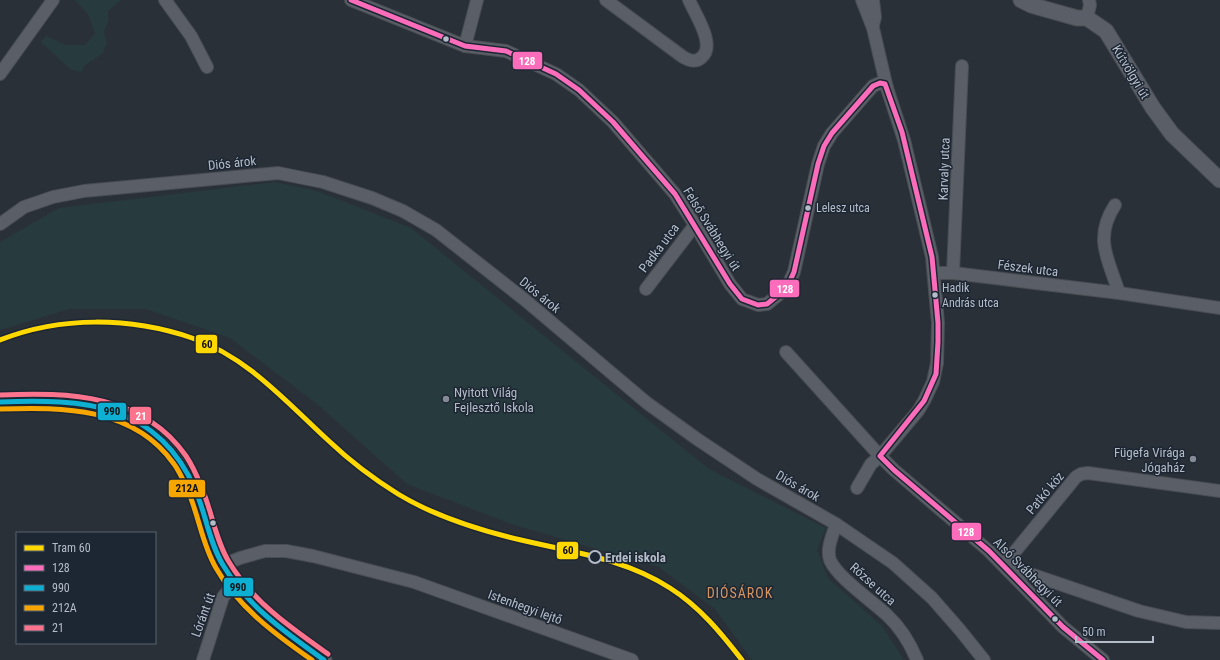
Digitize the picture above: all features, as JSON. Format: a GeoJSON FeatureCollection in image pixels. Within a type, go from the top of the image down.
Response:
{"type":"FeatureCollection","features":[{"type":"Feature","properties":{"kind":"street"},"geometry":{"type":"LineString","coordinates":[[0,74],[54,0]]}},
{"type":"Feature","properties":{"kind":"street"},"geometry":{"type":"LineString","coordinates":[[165,0],[191,36],[207,67]]}},
{"type":"Feature","properties":{"kind":"street","name":"Felső Svábhegyi út"},"geometry":{"type":"LineString","coordinates":[[351,0],[465,46],[506,51],[556,74],[579,90],[612,122],[675,194],[730,284],[742,299],[758,305],[767,304],[783,291],[794,272],[818,164],[824,146],[832,133],[873,86],[880,83],[884,84],[887,88]]}},
{"type":"Feature","properties":{"kind":"street"},"geometry":{"type":"LineString","coordinates":[[465,46],[477,0]]}},
{"type":"Feature","properties":{"kind":"street"},"geometry":{"type":"LineString","coordinates":[[606,0],[683,58],[693,62],[700,60],[705,55],[708,46],[706,36],[689,0]]}},
{"type":"Feature","properties":{"kind":"street"},"geometry":{"type":"LineString","coordinates":[[857,488],[871,464],[884,451],[924,402],[936,374],[938,353],[938,323],[932,257],[902,132],[887,88],[873,28],[862,0]]}},
{"type":"Feature","properties":{"kind":"street"},"geometry":{"type":"LineString","coordinates":[[873,0],[875,17],[873,28]]}},
{"type":"Feature","properties":{"kind":"street","name":"Kútvölgyi út"},"geometry":{"type":"LineString","coordinates":[[1021,0],[1031,5],[1070,16],[1087,18],[1106,31],[1153,108],[1172,134],[1220,180]]}},
{"type":"Feature","properties":{"kind":"street"},"geometry":{"type":"LineString","coordinates":[[1087,18],[1090,5],[1088,0]]}},
{"type":"Feature","properties":{"kind":"street","name":"Karvaly utca"},"geometry":{"type":"LineString","coordinates":[[954,273],[962,66]]}},
{"type":"Feature","properties":{"kind":"street","name":"Diós árok"},"geometry":{"type":"LineString","coordinates":[[0,224],[24,207],[53,197],[84,191],[278,173],[323,182],[372,198],[403,211],[436,230],[525,300],[647,403],[697,439],[757,479],[836,524],[893,563],[932,598],[984,660]]}},
{"type":"Feature","properties":{"kind":"street"},"geometry":{"type":"LineString","coordinates":[[1115,205],[1108,216],[1103,245],[1106,259],[1114,276],[1118,293]]}},
{"type":"Feature","properties":{"kind":"street","name":"Padka utca"},"geometry":{"type":"LineString","coordinates":[[646,289],[695,225]]}},
{"type":"Feature","properties":{"kind":"street","name":"Fészek utca"},"geometry":{"type":"LineString","coordinates":[[934,273],[954,273],[1118,293],[1220,308]]}},
{"type":"Feature","properties":{"kind":"street","name":"Alsó Svábhegyi út"},"geometry":{"type":"LineString","coordinates":[[786,352],[884,451],[894,470],[1004,565],[1063,627],[1103,660]]}},
{"type":"Feature","properties":{"kind":"street"},"geometry":{"type":"LineString","coordinates":[[0,402],[60,401],[96,406],[126,415],[153,431],[170,446],[187,470],[215,549],[223,565],[235,583],[278,627],[324,660]]}},
{"type":"Feature","properties":{"kind":"street","name":"Patkó köz"},"geometry":{"type":"LineString","coordinates":[[1004,565],[1076,477],[1081,474],[1088,472],[1220,491]]}},
{"type":"Feature","properties":{"kind":"street","name":"Rőzse utca"},"geometry":{"type":"LineString","coordinates":[[836,524],[829,547],[831,560],[841,574],[895,624],[907,641],[917,660]]}},
{"type":"Feature","properties":{"kind":"street","name":"Istenhegyi lejtő"},"geometry":{"type":"LineString","coordinates":[[223,565],[240,558],[265,551],[286,551],[313,556],[414,582],[632,660]]}},
{"type":"Feature","properties":{"kind":"street"},"geometry":{"type":"LineString","coordinates":[[1004,565],[1139,611],[1186,622],[1220,623]]}},
{"type":"Feature","properties":{"kind":"street","name":"Lóránt út"},"geometry":{"type":"LineString","coordinates":[[203,660],[224,597],[235,583]]}},
{"type":"Feature","properties":{"kind":"green space"},"geometry":{"type":"Polygon","coordinates":[[[75,0],[121,0],[108,11],[108,22],[104,32],[107,42],[103,53],[84,66],[81,72],[70,69],[41,42],[46,36],[66,45],[85,45],[95,33],[88,14],[75,0]]]}},
{"type":"Feature","properties":{"kind":"green space"},"geometry":{"type":"Polygon","coordinates":[[[275,182],[317,191],[411,228],[709,469],[826,528],[817,550],[828,578],[882,626],[904,660],[752,660],[715,609],[659,567],[514,525],[407,484],[317,404],[230,338],[146,309],[69,309],[0,330],[0,242],[59,208],[275,182]]]}},
{"type":"Feature","properties":{"kind":"tram line","name":"60"},"geometry":{"type":"LineString","coordinates":[[0,340],[23,332],[47,327],[71,323],[96,322],[144,326],[192,338],[212,346],[231,357],[266,382],[346,456],[371,476],[398,494],[442,516],[473,527],[617,563],[653,578],[691,603],[718,630],[742,660]]}},
{"type":"Feature","properties":{"kind":"transit line","name":"128"},"geometry":{"type":"LineString","coordinates":[[351,0],[465,46],[506,51],[556,74],[579,90],[613,122],[675,194],[730,284],[742,299],[758,305],[767,304],[783,291],[794,272],[818,164],[824,146],[832,133],[873,86],[880,83],[885,84],[902,132],[932,257],[938,323],[938,342],[936,374],[924,401],[880,456],[894,470],[989,551],[1063,627],[1103,660]]}},
{"type":"Feature","properties":{"kind":"transit line","name":"21"},"geometry":{"type":"LineString","coordinates":[[0,395],[52,395],[103,401],[126,409],[148,420],[168,435],[186,456],[194,471],[205,496],[224,553],[249,590],[287,624],[328,654]]}},
{"type":"Feature","properties":{"kind":"transit line","name":"990"},"geometry":{"type":"LineString","coordinates":[[0,402],[31,401],[88,405],[114,412],[138,422],[160,438],[179,460],[195,489],[214,547],[233,580],[255,606],[268,618],[324,660]]}},
{"type":"Feature","properties":{"kind":"transit line","name":"212A"},"geometry":{"type":"LineString","coordinates":[[0,409],[24,408],[72,410],[96,414],[118,421],[139,431],[158,445],[174,464],[182,477],[192,501],[211,559],[225,582],[235,595],[259,619],[285,641],[312,660]]}},
{"type":"Feature","properties":{"kind":"place","name":"Lelesz utca"},"geometry":{"type":"Point","coordinates":[808,208]}},
{"type":"Feature","properties":{"kind":"place","name":"Hadik András utca"},"geometry":{"type":"Point","coordinates":[935,295]}},
{"type":"Feature","properties":{"kind":"place","name":"Nyitott Világ Fejlesztő Iskola"},"geometry":{"type":"Point","coordinates":[446,399]}},
{"type":"Feature","properties":{"kind":"place","name":"Fügefa Virága Jógaház"},"geometry":{"type":"Point","coordinates":[1193,459]}},
{"type":"Feature","properties":{"kind":"place","name":"Erdei iskola"},"geometry":{"type":"Point","coordinates":[595,557]}},
{"type":"Feature","properties":{"kind":"district","name":"DIÓSÁROK"},"geometry":{"type":"Point","coordinates":[740,593]}}]}
